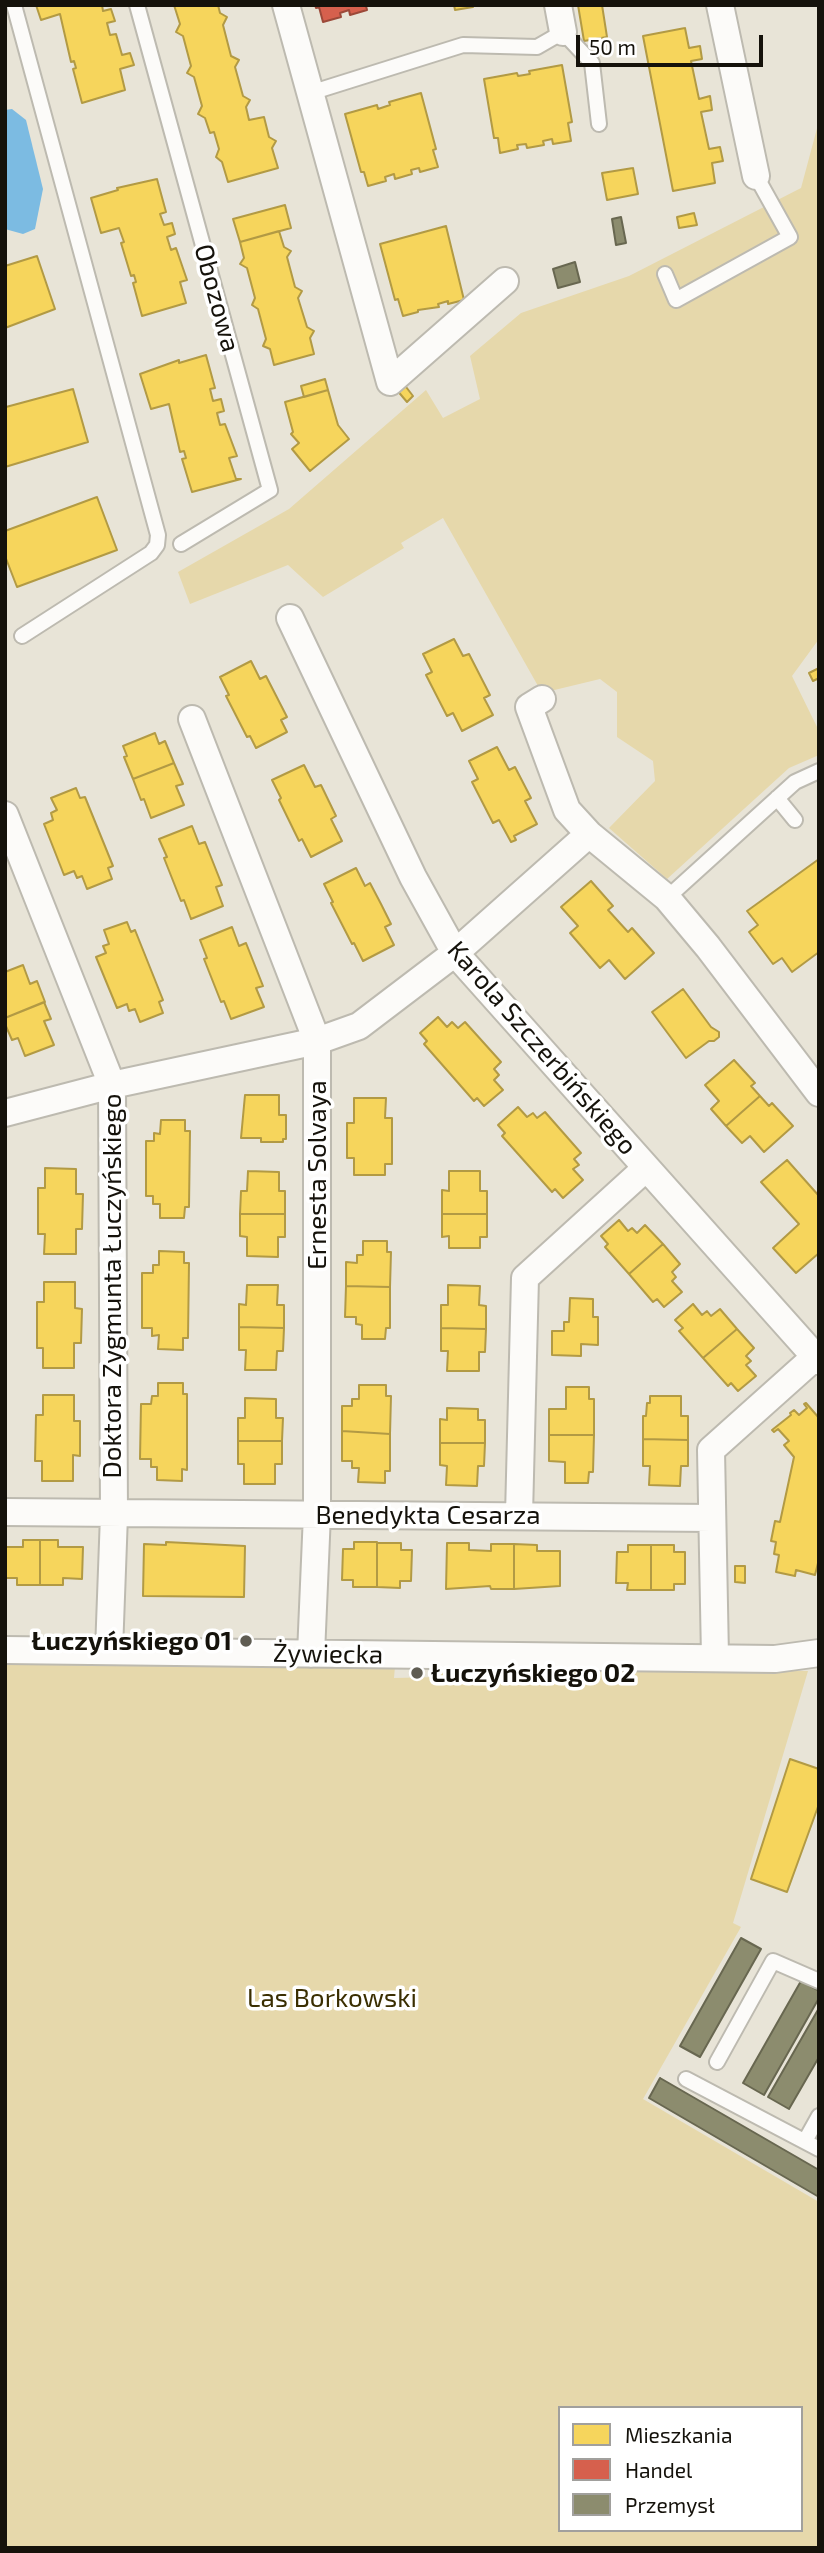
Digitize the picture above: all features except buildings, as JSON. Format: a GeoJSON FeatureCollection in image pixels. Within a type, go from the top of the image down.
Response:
{"type":"FeatureCollection","features":[{"type":"Feature","properties":{"kind":"street"},"geometry":{"type":"LineString","coordinates":[[286,5],[390,382],[505,281]]}},
{"type":"Feature","properties":{"kind":"street"},"geometry":{"type":"LineString","coordinates":[[558,5],[563,32]]}},
{"type":"Feature","properties":{"kind":"street"},"geometry":{"type":"LineString","coordinates":[[720,5],[756,176]]}},
{"type":"Feature","properties":{"kind":"street","name":"Karola Szczerbińskiego"},"geometry":{"type":"LineString","coordinates":[[290,618],[413,877],[455,953],[817,1359]]}},
{"type":"Feature","properties":{"kind":"street"},"geometry":{"type":"LineString","coordinates":[[542,699],[528,707],[566,810],[589,834],[667,898],[708,947],[819,1093]]}},
{"type":"Feature","properties":{"kind":"street","name":"Ernesta Solvaya"},"geometry":{"type":"LineString","coordinates":[[192,719],[317,1041],[317,1514],[311,1654]]}},
{"type":"Feature","properties":{"kind":"street","name":"Doktora Zygmunta Łuczyńskiego"},"geometry":{"type":"LineString","coordinates":[[5,815],[112,1085],[114,1515],[109,1651]]}},
{"type":"Feature","properties":{"kind":"street"},"geometry":{"type":"LineString","coordinates":[[5,1113],[112,1085],[317,1041],[359,1026],[455,953],[589,834]]}},
{"type":"Feature","properties":{"kind":"street"},"geometry":{"type":"LineString","coordinates":[[519,1515],[525,1278],[646,1168]]}},
{"type":"Feature","properties":{"kind":"street"},"geometry":{"type":"LineString","coordinates":[[715,1657],[711,1450],[817,1359]]}},
{"type":"Feature","properties":{"kind":"street","name":"Benedykta Cesarza"},"geometry":{"type":"LineString","coordinates":[[5,1512],[712,1518]]}},
{"type":"Feature","properties":{"kind":"street","name":"Żywiecka"},"geometry":{"type":"LineString","coordinates":[[5,1650],[775,1659],[819,1653]]}},
{"type":"Feature","properties":{"kind":"lane"},"geometry":{"type":"LineString","coordinates":[[14,5],[158,535],[157,545],[150,553],[22,636]]}},
{"type":"Feature","properties":{"kind":"lane","name":"Obozowa"},"geometry":{"type":"LineString","coordinates":[[136,5],[270,490],[181,544]]}},
{"type":"Feature","properties":{"kind":"lane"},"geometry":{"type":"LineString","coordinates":[[310,93],[463,45],[537,47],[563,32],[592,63],[599,124]]}},
{"type":"Feature","properties":{"kind":"lane"},"geometry":{"type":"LineString","coordinates":[[666,274],[676,300],[790,237],[756,176]]}},
{"type":"Feature","properties":{"kind":"lane"},"geometry":{"type":"LineString","coordinates":[[667,898],[795,782],[819,771]]}},
{"type":"Feature","properties":{"kind":"lane"},"geometry":{"type":"LineString","coordinates":[[777,798],[795,820]]}},
{"type":"Feature","properties":{"kind":"lane"},"geometry":{"type":"LineString","coordinates":[[717,2062],[773,1961],[819,1981]]}},
{"type":"Feature","properties":{"kind":"lane"},"geometry":{"type":"LineString","coordinates":[[687,2079],[819,2149]]}},
{"type":"Feature","properties":{"kind":"lane"},"geometry":{"type":"LineString","coordinates":[[805,2141],[819,2116]]}},
{"type":"Feature","properties":{"kind":"green space"},"geometry":{"type":"Polygon","coordinates":[[[819,121],[819,639],[792,676],[819,731],[819,755],[789,768],[667,879],[609,828],[655,781],[653,761],[617,737],[617,692],[600,679],[542,693],[443,518],[401,543],[404,548],[323,597],[288,565],[190,604],[178,572],[289,509],[426,390],[443,418],[480,399],[470,356],[521,313],[629,276],[801,188],[819,121]]]}},
{"type":"Feature","properties":{"kind":"green space","name":"Las Borkowski"},"geometry":{"type":"Polygon","coordinates":[[[5,1661],[395,1666],[394,1678],[441,1677],[441,1666],[808,1671],[733,1923],[741,1927],[643,2099],[819,2202],[819,2548],[5,2548],[5,1661]]]}},
{"type":"Feature","properties":{"kind":"water"},"geometry":{"type":"Polygon","coordinates":[[[12,109],[26,120],[43,189],[35,229],[23,234],[5,229],[5,110],[12,109]]]}},
{"type":"Feature","properties":{"kind":"place","name":"Łuczyńskiego 01"},"geometry":{"type":"Point","coordinates":[246,1641]}},
{"type":"Feature","properties":{"kind":"place","name":"Łuczyńskiego 02"},"geometry":{"type":"Point","coordinates":[417,1673]}}]}
